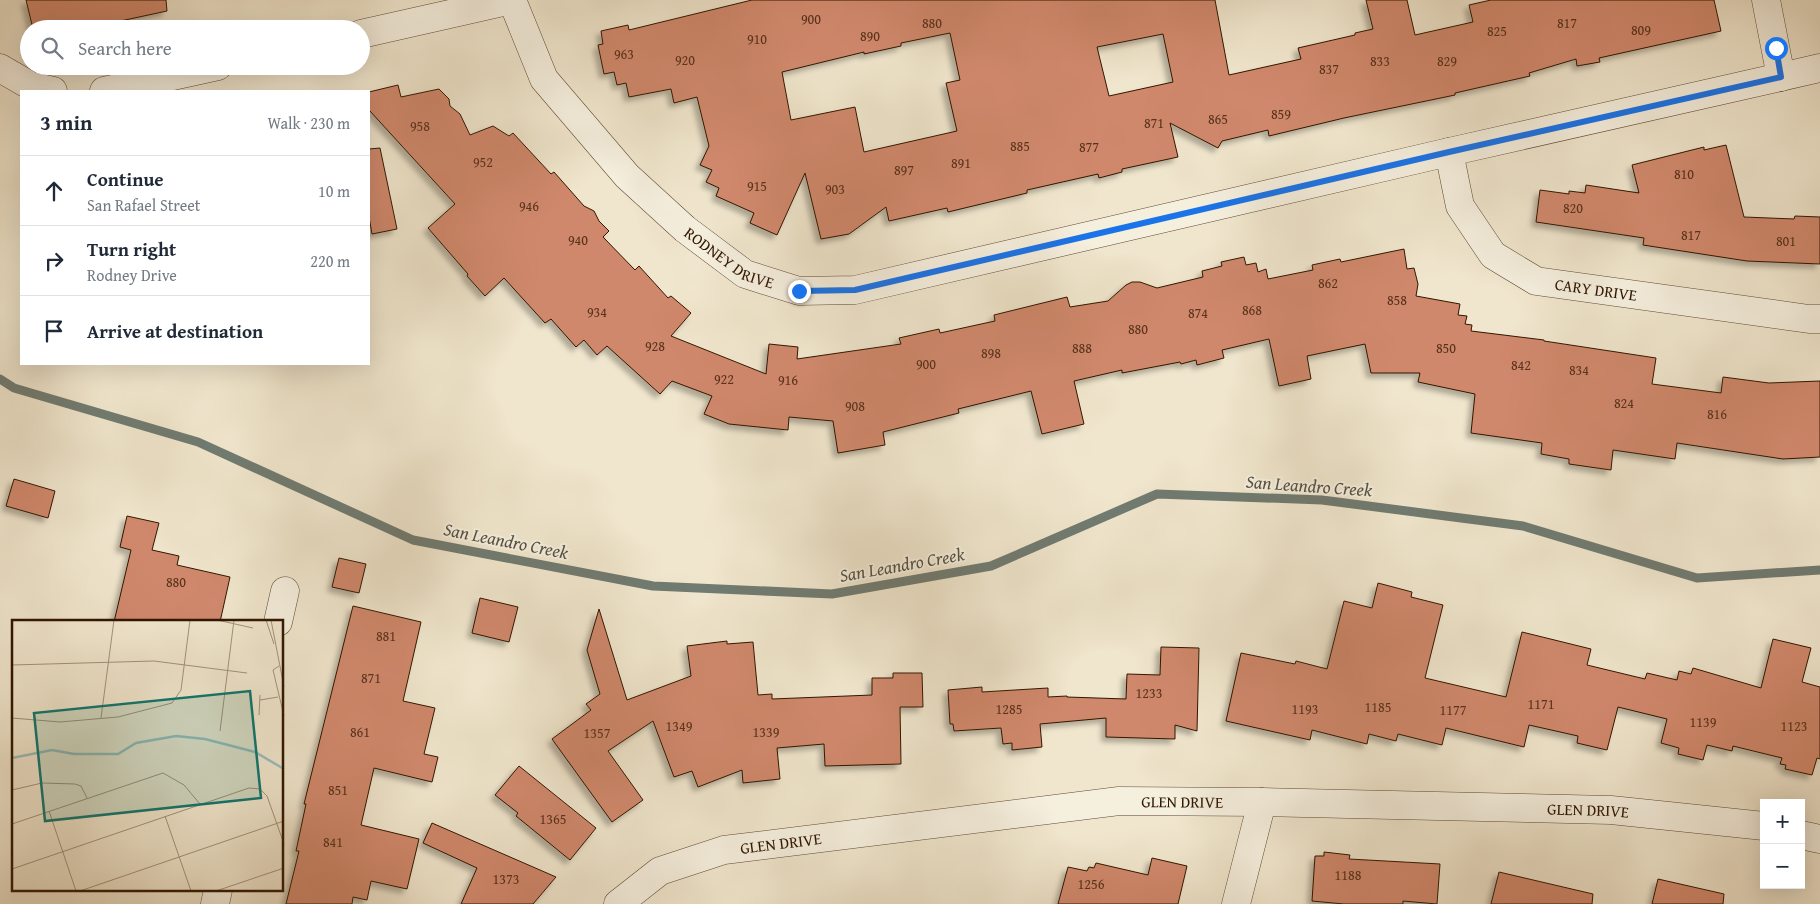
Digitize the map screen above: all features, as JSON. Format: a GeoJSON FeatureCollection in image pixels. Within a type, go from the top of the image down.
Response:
{"type":"FeatureCollection","features":[{"type":"Feature","properties":{"kind":"street"},"geometry":{"type":"LineString","coordinates":[[370,32],[512,0]]}},
{"type":"Feature","properties":{"kind":"street","name":"RODNEY DRIVE"},"geometry":{"type":"LineString","coordinates":[[512,0],[544,79],[627,176],[685,229],[745,274],[799,291],[855,290],[1820,68]]}},
{"type":"Feature","properties":{"kind":"street"},"geometry":{"type":"LineString","coordinates":[[1766,0],[1781,77]]}},
{"type":"Feature","properties":{"kind":"street"},"geometry":{"type":"LineString","coordinates":[[0,68],[31,86],[49,90]]}},
{"type":"Feature","properties":{"kind":"street"},"geometry":{"type":"LineString","coordinates":[[109,90],[177,75]]}},
{"type":"Feature","properties":{"kind":"street","name":"CARY DRIVE"},"geometry":{"type":"LineString","coordinates":[[1449,152],[1460,206],[1493,255],[1536,281],[1820,319]]}},
{"type":"Feature","properties":{"kind":"street"},"geometry":{"type":"LineString","coordinates":[[278,620],[285,591]]}},
{"type":"Feature","properties":{"kind":"street","name":"GLEN DRIVE"},"geometry":{"type":"LineString","coordinates":[[618,904],[660,871],[724,850],[1119,801],[1262,802],[1611,810],[1760,826]]}},
{"type":"Feature","properties":{"kind":"street"},"geometry":{"type":"LineString","coordinates":[[1236,904],[1262,802]]}},
{"type":"Feature","properties":{"kind":"street"},"geometry":{"type":"LineString","coordinates":[[1805,836],[1820,839]]}},
{"type":"Feature","properties":{"kind":"building"},"geometry":{"type":"Polygon","coordinates":[[[26,0],[166,0],[167,11],[125,20],[31,20],[26,0]]]}},
{"type":"Feature","properties":{"kind":"building"},"geometry":{"type":"Polygon","coordinates":[[[752,0],[1215,0],[1229,75],[1301,59],[1298,48],[1373,29],[1366,0],[1407,0],[1415,35],[1473,22],[1469,5],[1491,0],[1714,0],[1721,31],[1599,58],[1600,62],[1577,66],[1576,59],[1529,73],[1530,76],[1455,93],[1455,95],[1269,136],[1268,130],[1222,141],[1218,148],[1170,123],[1178,157],[1122,169],[1122,172],[1099,178],[1098,174],[1027,190],[1027,193],[948,212],[947,208],[889,221],[886,207],[849,234],[821,239],[805,173],[777,235],[750,223],[754,213],[716,196],[719,188],[706,182],[712,170],[700,165],[709,146],[697,97],[674,103],[671,89],[629,97],[626,83],[617,85],[614,72],[604,74],[598,45],[603,44],[601,31],[628,25],[629,30],[752,0]],[[950,33],[901,43],[901,46],[864,54],[864,52],[782,72],[791,120],[855,107],[864,152],[957,131],[946,83],[960,80],[950,33]],[[1163,34],[1097,47],[1109,96],[1173,82],[1163,34]]]}},
{"type":"Feature","properties":{"kind":"building"},"geometry":{"type":"Polygon","coordinates":[[[398,85],[401,97],[439,89],[449,99],[450,106],[460,114],[470,135],[493,126],[509,136],[513,133],[551,174],[554,172],[584,206],[594,211],[599,221],[609,231],[603,237],[635,270],[639,266],[668,298],[671,296],[691,313],[671,336],[766,374],[769,344],[798,347],[797,359],[901,344],[899,338],[939,329],[940,333],[995,321],[994,315],[1067,297],[1070,307],[1108,301],[1132,282],[1140,282],[1157,288],[1203,277],[1202,271],[1222,266],[1221,262],[1244,257],[1246,265],[1256,263],[1258,272],[1266,269],[1268,279],[1313,270],[1312,265],[1340,259],[1341,262],[1404,249],[1407,269],[1414,268],[1418,284],[1416,296],[1460,304],[1458,315],[1467,316],[1465,324],[1472,325],[1471,331],[1544,340],[1656,358],[1652,384],[1721,393],[1723,377],[1769,383],[1820,381],[1820,457],[1783,459],[1677,443],[1675,459],[1613,450],[1611,470],[1569,464],[1569,459],[1541,454],[1542,443],[1471,433],[1475,394],[1418,382],[1420,373],[1371,373],[1365,344],[1307,356],[1311,379],[1279,386],[1269,339],[1222,350],[1224,358],[1197,365],[1196,360],[1181,364],[1180,362],[1122,373],[1122,370],[1074,381],[1084,424],[1042,434],[1031,391],[958,409],[959,413],[883,432],[885,445],[838,453],[833,421],[789,417],[788,430],[729,424],[704,414],[712,396],[672,381],[660,394],[607,346],[597,355],[584,340],[576,347],[551,319],[545,323],[504,278],[485,296],[428,228],[455,204],[370,111],[370,92],[398,85]]]}},
{"type":"Feature","properties":{"kind":"building"},"geometry":{"type":"Polygon","coordinates":[[[1726,145],[1744,217],[1794,219],[1795,216],[1820,217],[1820,264],[1747,261],[1643,245],[1644,238],[1536,222],[1540,190],[1569,194],[1569,191],[1585,193],[1586,185],[1639,193],[1632,165],[1704,147],[1704,150],[1726,145]]]}},
{"type":"Feature","properties":{"kind":"building"},"geometry":{"type":"Polygon","coordinates":[[[380,148],[397,229],[372,234],[370,223],[370,149],[380,148]]]}},
{"type":"Feature","properties":{"kind":"building"},"geometry":{"type":"Polygon","coordinates":[[[14,479],[55,491],[48,518],[6,506],[14,479]]]}},
{"type":"Feature","properties":{"kind":"building"},"geometry":{"type":"Polygon","coordinates":[[[127,516],[159,523],[152,550],[179,556],[177,565],[230,577],[220,620],[114,620],[131,550],[120,547],[127,516]]]}},
{"type":"Feature","properties":{"kind":"building"},"geometry":{"type":"Polygon","coordinates":[[[339,558],[366,564],[359,593],[332,587],[339,558]]]}},
{"type":"Feature","properties":{"kind":"building"},"geometry":{"type":"Polygon","coordinates":[[[1378,583],[1412,592],[1411,597],[1443,605],[1425,678],[1506,697],[1522,632],[1591,649],[1587,665],[1645,679],[1647,673],[1677,680],[1679,671],[1691,674],[1693,668],[1761,688],[1773,639],[1811,648],[1802,682],[1820,687],[1820,759],[1817,758],[1812,775],[1785,769],[1786,765],[1780,764],[1782,758],[1733,746],[1732,751],[1707,745],[1703,760],[1678,754],[1679,748],[1661,743],[1667,719],[1618,707],[1607,750],[1577,743],[1578,736],[1529,725],[1524,747],[1446,728],[1442,745],[1398,734],[1396,741],[1369,734],[1367,744],[1312,730],[1310,740],[1226,721],[1241,653],[1295,664],[1296,661],[1327,669],[1344,601],[1372,608],[1378,583]]]}},
{"type":"Feature","properties":{"kind":"building"},"geometry":{"type":"Polygon","coordinates":[[[480,598],[518,607],[509,642],[472,633],[480,598]]]}},
{"type":"Feature","properties":{"kind":"building"},"geometry":{"type":"Polygon","coordinates":[[[353,606],[421,622],[403,701],[435,708],[424,754],[438,757],[432,782],[374,768],[361,825],[419,839],[407,889],[371,881],[367,900],[353,897],[352,904],[286,904],[299,851],[296,851],[306,804],[304,804],[353,606]]]}},
{"type":"Feature","properties":{"kind":"building"},"geometry":{"type":"Polygon","coordinates":[[[599,609],[627,700],[691,676],[687,646],[727,641],[727,644],[753,642],[758,695],[772,694],[772,699],[872,695],[872,678],[893,678],[893,673],[922,673],[923,707],[900,707],[901,764],[825,766],[824,744],[777,748],[780,779],[743,783],[742,770],[698,787],[692,771],[674,777],[653,721],[608,751],[643,800],[612,822],[552,739],[591,710],[586,704],[600,694],[587,650],[599,609]]]}},
{"type":"Feature","properties":{"kind":"building"},"geometry":{"type":"Polygon","coordinates":[[[1161,647],[1199,648],[1197,731],[1175,725],[1175,739],[1106,737],[1106,718],[1040,724],[1042,747],[1012,750],[1012,743],[1003,744],[1001,728],[954,731],[953,724],[950,724],[948,690],[982,687],[982,692],[1048,688],[1048,697],[1126,699],[1127,674],[1160,675],[1161,647]]]}},
{"type":"Feature","properties":{"kind":"building"},"geometry":{"type":"Polygon","coordinates":[[[519,766],[596,828],[570,860],[516,816],[518,813],[495,795],[519,766]]]}},
{"type":"Feature","properties":{"kind":"building"},"geometry":{"type":"Polygon","coordinates":[[[432,823],[556,877],[533,904],[461,904],[477,868],[423,843],[432,823]]]}},
{"type":"Feature","properties":{"kind":"building"},"geometry":{"type":"Polygon","coordinates":[[[1324,852],[1350,855],[1349,859],[1440,864],[1437,904],[1403,901],[1403,904],[1344,904],[1312,901],[1315,856],[1324,856],[1324,852]]]}},
{"type":"Feature","properties":{"kind":"building"},"geometry":{"type":"Polygon","coordinates":[[[1152,858],[1187,866],[1178,904],[1058,904],[1068,867],[1087,871],[1089,867],[1094,868],[1096,863],[1148,875],[1152,858]]]}},
{"type":"Feature","properties":{"kind":"building"},"geometry":{"type":"Polygon","coordinates":[[[1499,872],[1593,894],[1592,904],[1491,904],[1499,872]]]}},
{"type":"Feature","properties":{"kind":"building"},"geometry":{"type":"Polygon","coordinates":[[[1658,879],[1724,894],[1723,904],[1652,904],[1658,879]]]}},
{"type":"Feature","properties":{"kind":"waterway","name":"San Leandro Creek"},"geometry":{"type":"LineString","coordinates":[[0,379],[14,388],[198,442],[413,540],[653,586],[832,594],[991,566],[1157,494],[1322,500],[1523,526],[1697,578],[1820,570]]}},
{"type":"Feature","properties":{"kind":"route"},"geometry":{"type":"LineString","coordinates":[[799,291],[855,290],[1781,77],[1776,48]]}}]}
